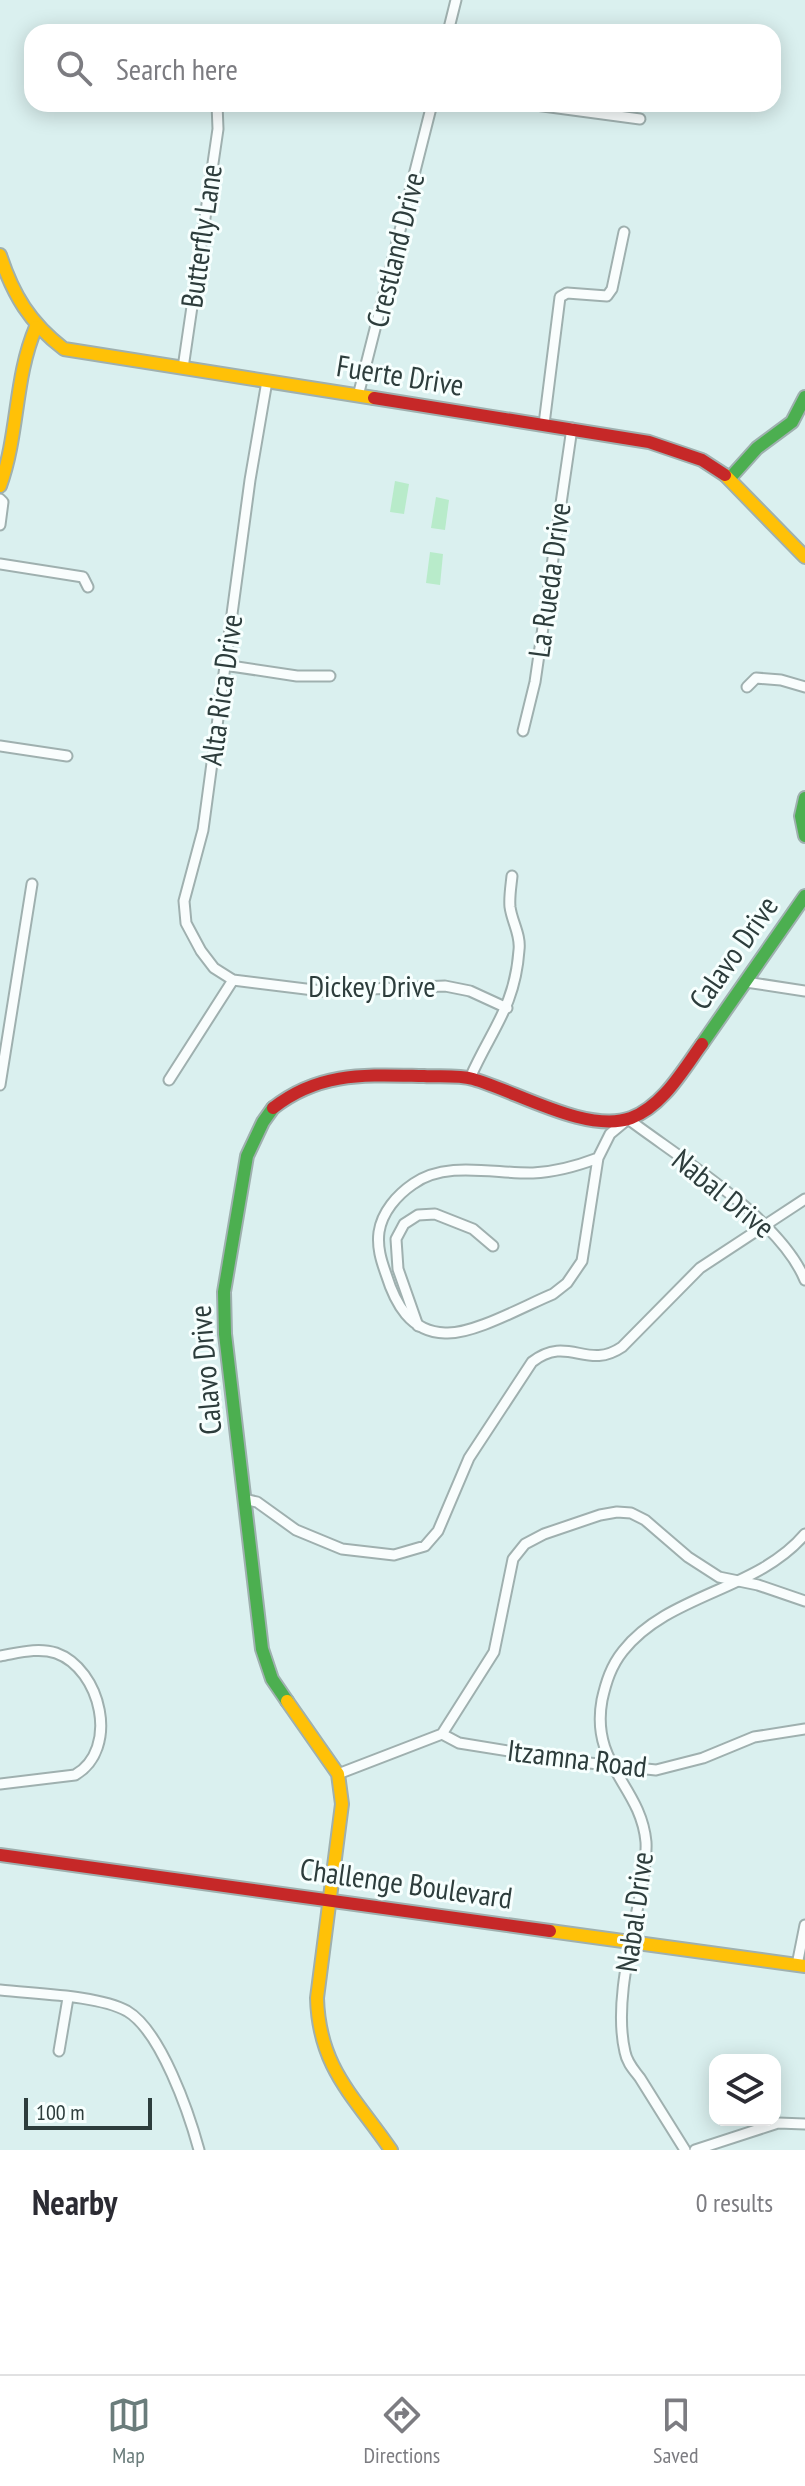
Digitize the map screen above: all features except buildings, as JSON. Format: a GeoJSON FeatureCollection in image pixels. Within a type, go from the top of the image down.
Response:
{"type":"FeatureCollection","features":[{"type":"Feature","properties":{"kind":"street"},"geometry":{"type":"LineString","coordinates":[[450,24],[456,0]]}},
{"type":"Feature","properties":{"kind":"street","name":"Butterfly Lane"},"geometry":{"type":"LineString","coordinates":[[183,368],[218,129],[217,112]]}},
{"type":"Feature","properties":{"kind":"street","name":"Crestland Drive"},"geometry":{"type":"LineString","coordinates":[[358,396],[430,112]]}},
{"type":"Feature","properties":{"kind":"street"},"geometry":{"type":"LineString","coordinates":[[588,112],[640,119]]}},
{"type":"Feature","properties":{"kind":"street"},"geometry":{"type":"LineString","coordinates":[[544,424],[560,297],[567,293],[607,296],[612,289],[624,232]]}},
{"type":"Feature","properties":{"kind":"street","name":"Fuerte Drive"},"geometry":{"type":"LineString","coordinates":[[0,255],[13,295],[36,327],[64,349],[572,428],[674,449],[702,460],[730,478],[805,557]]}},
{"type":"Feature","properties":{"kind":"street"},"geometry":{"type":"LineString","coordinates":[[0,486],[10,458],[26,346],[36,327]]}},
{"type":"Feature","properties":{"kind":"street","name":"Alta Rica Drive"},"geometry":{"type":"LineString","coordinates":[[233,980],[214,968],[201,951],[191,934],[184,909],[203,830],[224,665],[267,381]]}},
{"type":"Feature","properties":{"kind":"street"},"geometry":{"type":"LineString","coordinates":[[730,478],[757,448],[792,422],[804,402]]}},
{"type":"Feature","properties":{"kind":"street","name":"La Rueda Drive"},"geometry":{"type":"LineString","coordinates":[[523,731],[535,682],[572,428]]}},
{"type":"Feature","properties":{"kind":"street"},"geometry":{"type":"LineString","coordinates":[[0,499],[3,502],[0,525]]}},
{"type":"Feature","properties":{"kind":"street"},"geometry":{"type":"LineString","coordinates":[[0,564],[83,577],[88,587]]}},
{"type":"Feature","properties":{"kind":"street"},"geometry":{"type":"LineString","coordinates":[[224,665],[297,676],[330,676]]}},
{"type":"Feature","properties":{"kind":"street"},"geometry":{"type":"LineString","coordinates":[[747,687],[756,678],[781,680],[805,687]]}},
{"type":"Feature","properties":{"kind":"street"},"geometry":{"type":"LineString","coordinates":[[0,746],[67,756]]}},
{"type":"Feature","properties":{"kind":"street"},"geometry":{"type":"LineString","coordinates":[[805,798],[801,816],[805,836]]}},
{"type":"Feature","properties":{"kind":"street"},"geometry":{"type":"LineString","coordinates":[[470,1078],[507,1008],[513,988],[520,948],[510,908],[512,876]]}},
{"type":"Feature","properties":{"kind":"street"},"geometry":{"type":"LineString","coordinates":[[0,1085],[32,884]]}},
{"type":"Feature","properties":{"kind":"street","name":"Calavo Drive"},"geometry":{"type":"LineString","coordinates":[[338,1774],[272,1679],[262,1649],[225,1334],[224,1292],[242,1178],[253,1140],[274,1107],[304,1087],[321,1081],[380,1075],[470,1078],[578,1118],[628,1119],[661,1098],[673,1085],[805,896]]}},
{"type":"Feature","properties":{"kind":"street"},"geometry":{"type":"LineString","coordinates":[[169,1080],[233,980]]}},
{"type":"Feature","properties":{"kind":"street","name":"Dickey Drive"},"geometry":{"type":"LineString","coordinates":[[233,980],[322,991],[445,986],[470,991],[507,1008]]}},
{"type":"Feature","properties":{"kind":"street"},"geometry":{"type":"LineString","coordinates":[[746,982],[805,991]]}},
{"type":"Feature","properties":{"kind":"street"},"geometry":{"type":"LineString","coordinates":[[598,1158],[550,1172],[461,1170],[438,1173],[414,1182],[391,1204],[379,1230],[378,1249],[393,1299],[418,1326],[442,1334],[467,1330],[553,1294],[567,1283],[582,1261],[598,1158],[610,1134],[628,1119]]}},
{"type":"Feature","properties":{"kind":"street","name":"Nabal Drive"},"geometry":{"type":"LineString","coordinates":[[628,1119],[763,1224],[795,1260],[805,1280]]}},
{"type":"Feature","properties":{"kind":"street"},"geometry":{"type":"LineString","coordinates":[[244,1499],[257,1502],[296,1530],[342,1549],[394,1555],[425,1546],[438,1531],[469,1458],[532,1362],[561,1349],[598,1358],[610,1355],[622,1347],[700,1268],[805,1199]]}},
{"type":"Feature","properties":{"kind":"street"},"geometry":{"type":"LineString","coordinates":[[418,1326],[398,1269],[395,1244],[404,1224],[418,1215],[435,1214],[473,1229],[493,1246]]}},
{"type":"Feature","properties":{"kind":"street"},"geometry":{"type":"LineString","coordinates":[[391,2150],[344,2088],[328,2061],[318,2033],[317,1998],[342,1804],[338,1774],[442,1734],[494,1652],[501,1628],[510,1566],[516,1553],[534,1539],[600,1515],[631,1513],[645,1520],[702,1567],[725,1579],[805,1601]]}},
{"type":"Feature","properties":{"kind":"street","name":"Nabal Drive"},"geometry":{"type":"LineString","coordinates":[[685,2150],[625,2056],[621,2031],[646,1860],[646,1838],[637,1809],[602,1746],[601,1707],[607,1677],[622,1652],[658,1618],[741,1581],[789,1549],[805,1534]]}},
{"type":"Feature","properties":{"kind":"street"},"geometry":{"type":"LineString","coordinates":[[0,1656],[43,1650],[74,1662],[91,1684],[101,1730],[93,1758],[75,1775],[0,1784]]}},
{"type":"Feature","properties":{"kind":"street","name":"Itzamna Road"},"geometry":{"type":"LineString","coordinates":[[442,1734],[459,1743],[570,1761],[656,1770],[754,1737],[805,1729]]}},
{"type":"Feature","properties":{"kind":"street","name":"Challenge Boulevard"},"geometry":{"type":"LineString","coordinates":[[0,1855],[801,1966]]}},
{"type":"Feature","properties":{"kind":"street"},"geometry":{"type":"LineString","coordinates":[[801,1966],[805,1925]]}},
{"type":"Feature","properties":{"kind":"street"},"geometry":{"type":"LineString","coordinates":[[0,1990],[120,2008],[134,2016],[145,2027],[188,2107],[199,2150]]}},
{"type":"Feature","properties":{"kind":"street"},"geometry":{"type":"LineString","coordinates":[[59,2051],[68,1998]]}},
{"type":"Feature","properties":{"kind":"street"},"geometry":{"type":"LineString","coordinates":[[695,2150],[778,2123],[805,2124]]}},
{"type":"Feature","properties":{"kind":"green space"},"geometry":{"type":"Polygon","coordinates":[[[395,481],[409,484],[404,514],[390,512],[395,481]]]}},
{"type":"Feature","properties":{"kind":"green space"},"geometry":{"type":"Polygon","coordinates":[[[436,497],[449,500],[445,530],[431,528],[436,497]]]}},
{"type":"Feature","properties":{"kind":"green space"},"geometry":{"type":"Polygon","coordinates":[[[430,552],[443,554],[440,585],[426,583],[430,552]]]}},
{"type":"Feature","properties":{"kind":"traffic: fast"},"geometry":{"type":"LineString","coordinates":[[730,478],[757,448],[792,422],[805,397]]}},
{"type":"Feature","properties":{"kind":"traffic: fast"},"geometry":{"type":"LineString","coordinates":[[805,798],[801,816],[805,836]]}},
{"type":"Feature","properties":{"kind":"traffic: fast"},"geometry":{"type":"LineString","coordinates":[[702,1044],[805,896]]}},
{"type":"Feature","properties":{"kind":"traffic: fast"},"geometry":{"type":"LineString","coordinates":[[273,1108],[247,1156],[224,1292],[225,1334],[262,1649],[272,1679],[287,1701]]}},
{"type":"Feature","properties":{"kind":"traffic: slow"},"geometry":{"type":"LineString","coordinates":[[0,255],[24,307],[41,329],[64,349],[374,398]]}},
{"type":"Feature","properties":{"kind":"traffic: slow"},"geometry":{"type":"LineString","coordinates":[[0,486],[11,446],[24,366],[36,327]]}},
{"type":"Feature","properties":{"kind":"traffic: slow"},"geometry":{"type":"LineString","coordinates":[[725,475],[805,557]]}},
{"type":"Feature","properties":{"kind":"traffic: slow"},"geometry":{"type":"LineString","coordinates":[[287,1701],[338,1774],[342,1804],[317,1998],[324,2044],[341,2080],[391,2150]]}},
{"type":"Feature","properties":{"kind":"traffic: slow"},"geometry":{"type":"LineString","coordinates":[[550,1931],[805,1966]]}},
{"type":"Feature","properties":{"kind":"traffic: jam"},"geometry":{"type":"LineString","coordinates":[[374,398],[649,442],[702,460],[725,475]]}},
{"type":"Feature","properties":{"kind":"traffic: jam"},"geometry":{"type":"LineString","coordinates":[[273,1108],[308,1087],[326,1081],[383,1075],[455,1077],[473,1079],[573,1116],[613,1121],[631,1118],[653,1105],[702,1044]]}},
{"type":"Feature","properties":{"kind":"traffic: jam"},"geometry":{"type":"LineString","coordinates":[[0,1855],[550,1931]]}}]}
